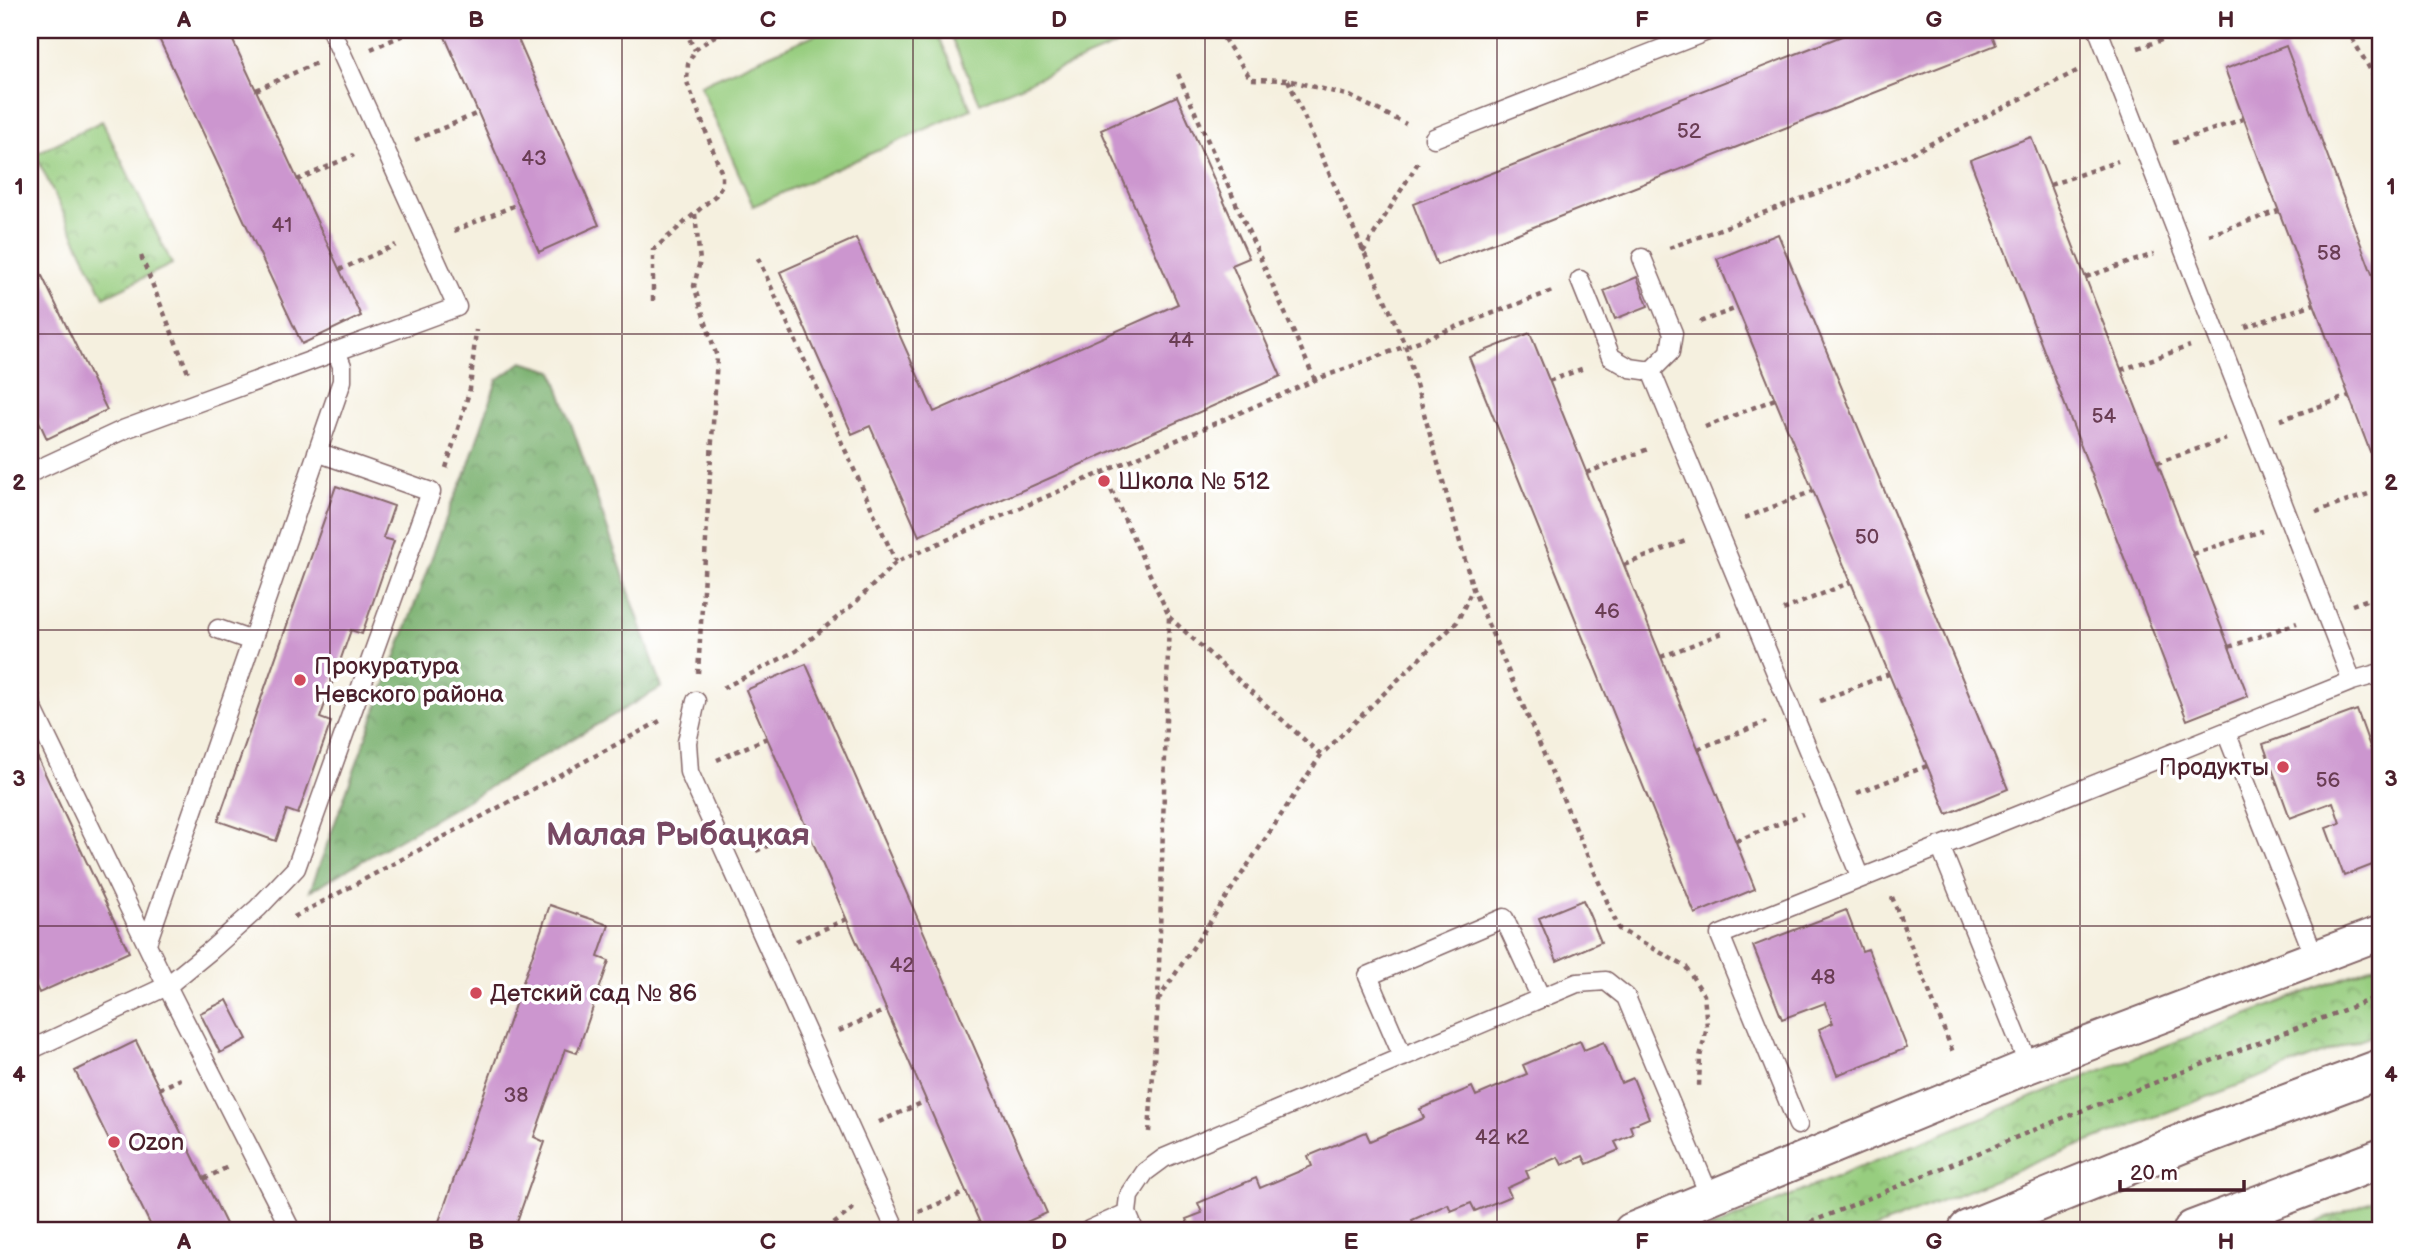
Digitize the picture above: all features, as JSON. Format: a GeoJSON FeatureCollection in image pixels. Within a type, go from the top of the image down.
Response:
{"type":"FeatureCollection","features":[{"type":"Feature","properties":{"kind":"main road"},"geometry":{"type":"LineString","coordinates":[[1968,1230],[2188,1141],[2380,1069]]}},
{"type":"Feature","properties":{"kind":"main road"},"geometry":{"type":"LineString","coordinates":[[2193,1230],[2380,1159]]}},
{"type":"Feature","properties":{"kind":"street"},"geometry":{"type":"LineString","coordinates":[[1631,1230],[2029,1066],[2380,933]]}},
{"type":"Feature","properties":{"kind":"lane"},"geometry":{"type":"LineString","coordinates":[[30,473],[125,429],[457,307],[331,30]]}},
{"type":"Feature","properties":{"kind":"lane"},"geometry":{"type":"LineString","coordinates":[[1434,138],[1710,30]]}},
{"type":"Feature","properties":{"kind":"lane"},"geometry":{"type":"LineString","coordinates":[[2098,30],[2352,681]]}},
{"type":"Feature","properties":{"kind":"lane"},"geometry":{"type":"LineString","coordinates":[[1642,258],[1673,333],[1670,352],[1651,371]]}},
{"type":"Feature","properties":{"kind":"lane"},"geometry":{"type":"LineString","coordinates":[[1580,280],[1611,357],[1630,368],[1651,371]]}},
{"type":"Feature","properties":{"kind":"lane"},"geometry":{"type":"LineString","coordinates":[[147,943],[342,381],[342,366],[336,351]]}},
{"type":"Feature","properties":{"kind":"lane"},"geometry":{"type":"LineString","coordinates":[[1651,371],[1861,878]]}},
{"type":"Feature","properties":{"kind":"lane"},"geometry":{"type":"LineString","coordinates":[[30,1050],[167,986],[248,916],[296,868],[431,492],[317,452]]}},
{"type":"Feature","properties":{"kind":"lane"},"geometry":{"type":"LineString","coordinates":[[218,629],[252,641]]}},
{"type":"Feature","properties":{"kind":"lane"},"geometry":{"type":"LineString","coordinates":[[1798,1125],[1720,935],[2352,681],[2380,673]]}},
{"type":"Feature","properties":{"kind":"lane"},"geometry":{"type":"LineString","coordinates":[[696,701],[687,742],[689,772],[894,1227]]}},
{"type":"Feature","properties":{"kind":"lane"},"geometry":{"type":"LineString","coordinates":[[31,704],[167,986],[291,1230]]}},
{"type":"Feature","properties":{"kind":"lane"},"geometry":{"type":"LineString","coordinates":[[2226,732],[2315,958]]}},
{"type":"Feature","properties":{"kind":"lane"},"geometry":{"type":"LineString","coordinates":[[1940,846],[2029,1066]]}},
{"type":"Feature","properties":{"kind":"lane"},"geometry":{"type":"LineString","coordinates":[[1404,1057],[1368,976],[1504,918],[1541,998]]}},
{"type":"Feature","properties":{"kind":"lane"},"geometry":{"type":"LineString","coordinates":[[1134,1230],[1127,1213],[1129,1196],[1145,1172],[1164,1158],[1577,983],[1606,981],[1626,997],[1710,1197]]}},
{"type":"Feature","properties":{"kind":"lane"},"geometry":{"type":"LineString","coordinates":[[1089,1230],[1127,1213]]}},
{"type":"Feature","properties":{"kind":"path"},"geometry":{"type":"LineString","coordinates":[[256,90],[415,30]]}},
{"type":"Feature","properties":{"kind":"path"},"geometry":{"type":"LineString","coordinates":[[685,30],[695,50]]}},
{"type":"Feature","properties":{"kind":"path"},"geometry":{"type":"LineString","coordinates":[[653,301],[653,250],[716,195],[722,185],[722,174],[687,82],[688,64],[695,50],[713,37],[730,30]]}},
{"type":"Feature","properties":{"kind":"path"},"geometry":{"type":"LineString","coordinates":[[1218,30],[1251,79],[1288,80],[1350,96],[1434,138],[1363,251]]}},
{"type":"Feature","properties":{"kind":"path"},"geometry":{"type":"LineString","coordinates":[[1642,258],[1849,181],[1920,149],[2072,72],[2191,30]]}},
{"type":"Feature","properties":{"kind":"path"},"geometry":{"type":"LineString","coordinates":[[2347,30],[2380,86]]}},
{"type":"Feature","properties":{"kind":"path"},"geometry":{"type":"LineString","coordinates":[[1178,74],[1314,380]]}},
{"type":"Feature","properties":{"kind":"path"},"geometry":{"type":"LineString","coordinates":[[1288,80],[1405,345],[1473,589],[1619,929],[1686,967],[1704,995],[1707,1027],[1700,1057],[1699,1105],[1687,1142]]}},
{"type":"Feature","properties":{"kind":"path"},"geometry":{"type":"LineString","coordinates":[[297,180],[478,113]]}},
{"type":"Feature","properties":{"kind":"path"},"geometry":{"type":"LineString","coordinates":[[339,270],[518,204]]}},
{"type":"Feature","properties":{"kind":"path"},"geometry":{"type":"LineString","coordinates":[[695,214],[700,261],[694,286],[717,357],[696,701]]}},
{"type":"Feature","properties":{"kind":"path"},"geometry":{"type":"LineString","coordinates":[[141,256],[200,401]]}},
{"type":"Feature","properties":{"kind":"path"},"geometry":{"type":"LineString","coordinates":[[758,258],[896,562]]}},
{"type":"Feature","properties":{"kind":"path"},"geometry":{"type":"LineString","coordinates":[[290,919],[696,701],[796,651],[855,603],[896,562],[1314,380],[1580,280]]}},
{"type":"Feature","properties":{"kind":"path"},"geometry":{"type":"LineString","coordinates":[[1673,333],[1737,308]]}},
{"type":"Feature","properties":{"kind":"path"},"geometry":{"type":"LineString","coordinates":[[431,492],[444,475],[470,389],[477,326]]}},
{"type":"Feature","properties":{"kind":"path"},"geometry":{"type":"LineString","coordinates":[[1103,472],[1168,617],[1321,755]]}},
{"type":"Feature","properties":{"kind":"path"},"geometry":{"type":"LineString","coordinates":[[1158,1001],[1321,755],[1457,622],[1473,589]]}},
{"type":"Feature","properties":{"kind":"path"},"geometry":{"type":"LineString","coordinates":[[1145,1172],[1158,1001],[1168,617]]}},
{"type":"Feature","properties":{"kind":"path"},"geometry":{"type":"LineString","coordinates":[[689,772],[767,738]]}},
{"type":"Feature","properties":{"kind":"path"},"geometry":{"type":"LineString","coordinates":[[730,862],[807,829]]}},
{"type":"Feature","properties":{"kind":"path"},"geometry":{"type":"LineString","coordinates":[[1881,869],[1956,1059]]}},
{"type":"Feature","properties":{"kind":"path"},"geometry":{"type":"LineString","coordinates":[[770,953],[847,919]]}},
{"type":"Feature","properties":{"kind":"path"},"geometry":{"type":"LineString","coordinates":[[1792,1230],[2063,1118],[2380,996]]}},
{"type":"Feature","properties":{"kind":"path"},"geometry":{"type":"LineString","coordinates":[[811,1043],[886,1010]]}},
{"type":"Feature","properties":{"kind":"path"},"geometry":{"type":"LineString","coordinates":[[852,1133],[926,1101]]}},
{"type":"Feature","properties":{"kind":"path"},"geometry":{"type":"LineString","coordinates":[[894,1227],[966,1192]]}},
{"type":"Feature","properties":{"kind":"green space"},"geometry":{"type":"Polygon","coordinates":[[[825,30],[936,30],[971,109],[753,206],[700,85],[825,30]]]}},
{"type":"Feature","properties":{"kind":"green space"},"geometry":{"type":"Polygon","coordinates":[[[948,30],[1131,30],[1135,37],[980,103],[948,30]]]}},
{"type":"Feature","properties":{"kind":"green space"},"geometry":{"type":"Polygon","coordinates":[[[102,121],[172,264],[104,297],[35,154],[102,121]]]}},
{"type":"Feature","properties":{"kind":"green space"},"geometry":{"type":"Polygon","coordinates":[[[522,362],[553,371],[662,687],[310,891],[451,505],[465,476],[497,380],[522,362]]]}},
{"type":"Feature","properties":{"kind":"green space"},"geometry":{"type":"Polygon","coordinates":[[[2380,964],[2380,1032],[2075,1147],[1871,1230],[1706,1230],[2052,1089],[2380,964]]]}},
{"type":"Feature","properties":{"kind":"green space"},"geometry":{"type":"Polygon","coordinates":[[[2380,1198],[2380,1230],[2296,1230],[2380,1198]]]}},
{"type":"Feature","properties":{"kind":"building"},"geometry":{"type":"Polygon","coordinates":[[[155,30],[228,30],[361,316],[302,344],[155,30]]]}},
{"type":"Feature","properties":{"kind":"building"},"geometry":{"type":"Polygon","coordinates":[[[442,30],[514,30],[599,225],[539,252],[442,30]]]}},
{"type":"Feature","properties":{"kind":"building"},"geometry":{"type":"Polygon","coordinates":[[[1857,30],[1990,30],[1996,45],[1437,265],[1413,204],[1857,30]]]}},
{"type":"Feature","properties":{"kind":"building"},"geometry":{"type":"Polygon","coordinates":[[[2286,46],[2380,295],[2380,478],[2225,69],[2286,46]]]}},
{"type":"Feature","properties":{"kind":"building"},"geometry":{"type":"Polygon","coordinates":[[[1177,96],[1249,258],[1232,265],[1281,376],[919,536],[870,426],[852,434],[780,272],[856,238],[934,412],[1178,304],[1101,130],[1177,96]]]}},
{"type":"Feature","properties":{"kind":"building"},"geometry":{"type":"Polygon","coordinates":[[[2031,137],[2248,696],[2187,720],[1970,160],[2031,137]]]}},
{"type":"Feature","properties":{"kind":"building"},"geometry":{"type":"Polygon","coordinates":[[[1778,234],[2008,789],[1947,814],[1717,259],[1778,234]]]}},
{"type":"Feature","properties":{"kind":"building"},"geometry":{"type":"Polygon","coordinates":[[[30,251],[107,410],[47,439],[30,402],[30,251]]]}},
{"type":"Feature","properties":{"kind":"building"},"geometry":{"type":"Polygon","coordinates":[[[1637,277],[1648,306],[1615,319],[1604,291],[1637,277]]]}},
{"type":"Feature","properties":{"kind":"building"},"geometry":{"type":"Polygon","coordinates":[[[1530,333],[1755,889],[1695,914],[1469,357],[1530,333]]]}},
{"type":"Feature","properties":{"kind":"building","name":"Прокуратура Невского района"},"geometry":{"type":"Polygon","coordinates":[[[336,486],[394,506],[383,538],[394,541],[362,634],[351,630],[320,718],[331,722],[298,814],[287,810],[276,841],[218,821],[336,486]]]}},
{"type":"Feature","properties":{"kind":"building"},"geometry":{"type":"Polygon","coordinates":[[[806,664],[1047,1213],[1008,1230],[983,1230],[746,690],[806,664]]]}},
{"type":"Feature","properties":{"kind":"building"},"geometry":{"type":"Polygon","coordinates":[[[2357,710],[2372,752],[2378,749],[2380,757],[2380,862],[2344,876],[2326,828],[2340,823],[2333,802],[2290,818],[2263,744],[2357,710]]]}},
{"type":"Feature","properties":{"kind":"building"},"geometry":{"type":"Polygon","coordinates":[[[33,748],[129,952],[39,993],[30,973],[30,750],[33,748]]]}},
{"type":"Feature","properties":{"kind":"building"},"geometry":{"type":"Polygon","coordinates":[[[1583,900],[1601,942],[1557,961],[1539,918],[1583,900]]]}},
{"type":"Feature","properties":{"kind":"building"},"geometry":{"type":"Polygon","coordinates":[[[550,905],[609,925],[598,957],[609,961],[577,1053],[565,1049],[534,1137],[545,1142],[514,1230],[436,1230],[550,905]]]}},
{"type":"Feature","properties":{"kind":"building"},"geometry":{"type":"Polygon","coordinates":[[[1846,910],[1862,951],[1868,949],[1907,1048],[1837,1075],[1819,1029],[1833,1023],[1825,1003],[1782,1019],[1753,946],[1846,910]]]}},
{"type":"Feature","properties":{"kind":"building"},"geometry":{"type":"Polygon","coordinates":[[[227,1000],[247,1039],[220,1053],[200,1013],[227,1000]]]}},
{"type":"Feature","properties":{"kind":"building"},"geometry":{"type":"Polygon","coordinates":[[[136,1041],[229,1230],[153,1230],[75,1071],[136,1041]]]}},
{"type":"Feature","properties":{"kind":"building"},"geometry":{"type":"Polygon","coordinates":[[[1580,1041],[1584,1050],[1604,1042],[1621,1083],[1633,1078],[1649,1118],[1630,1126],[1633,1134],[1615,1142],[1619,1150],[1587,1164],[1583,1156],[1562,1165],[1558,1157],[1526,1171],[1529,1178],[1507,1188],[1511,1196],[1475,1211],[1471,1203],[1451,1211],[1448,1204],[1412,1220],[1415,1227],[1408,1230],[1191,1230],[1186,1219],[1202,1213],[1198,1203],[1256,1178],[1260,1188],[1312,1166],[1308,1156],[1366,1132],[1370,1141],[1424,1118],[1420,1109],[1472,1087],[1476,1096],[1527,1074],[1523,1065],[1580,1041]]]}},
{"type":"Feature","properties":{"kind":"place","name":"Школа № 512"},"geometry":{"type":"Point","coordinates":[1104,481]}},
{"type":"Feature","properties":{"kind":"place","name":"Прокуратура Невского района"},"geometry":{"type":"Point","coordinates":[300,680]}},
{"type":"Feature","properties":{"kind":"place","name":"Продукты"},"geometry":{"type":"Point","coordinates":[2283,767]}},
{"type":"Feature","properties":{"kind":"place","name":"Детский сад № 86"},"geometry":{"type":"Point","coordinates":[476,993]}},
{"type":"Feature","properties":{"kind":"place","name":"Ozon"},"geometry":{"type":"Point","coordinates":[114,1142]}},
{"type":"Feature","properties":{"kind":"district","name":"Малая Рыбацкая"},"geometry":{"type":"Point","coordinates":[678,835]}}]}
